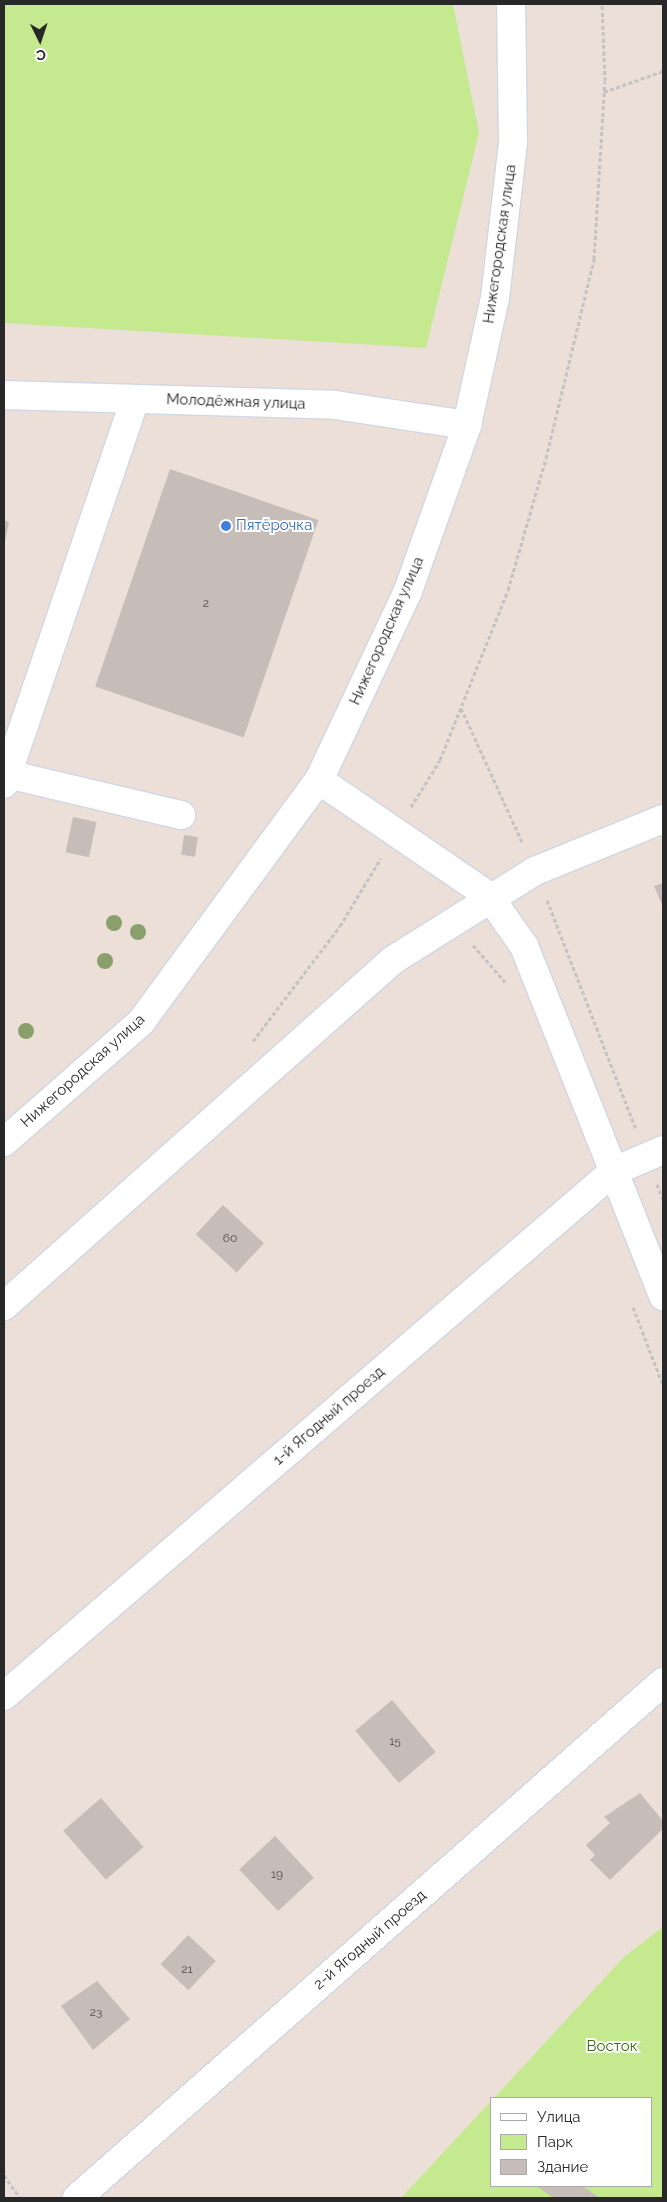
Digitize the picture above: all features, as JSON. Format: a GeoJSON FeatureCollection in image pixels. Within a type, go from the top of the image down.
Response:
{"type":"FeatureCollection","features":[{"type":"Feature","properties":{"kind":"street","name":"Нижегородская улица"},"geometry":{"type":"LineString","coordinates":[[4,1142],[141,1022],[319,780],[408,591],[467,425],[495,298],[513,142],[511,4]]}},
{"type":"Feature","properties":{"kind":"street","name":"Молодёжная улица"},"geometry":{"type":"LineString","coordinates":[[4,395],[335,406],[467,425]]}},
{"type":"Feature","properties":{"kind":"street"},"geometry":{"type":"LineString","coordinates":[[136,400],[5,779],[181,815]]}},
{"type":"Feature","properties":{"kind":"street"},"geometry":{"type":"LineString","coordinates":[[319,780],[489,896],[524,946],[663,1296]]}},
{"type":"Feature","properties":{"kind":"street"},"geometry":{"type":"LineString","coordinates":[[4,1306],[394,960],[489,896],[535,871],[663,819]]}},
{"type":"Feature","properties":{"kind":"street","name":"1-й Ягодный проезд"},"geometry":{"type":"LineString","coordinates":[[4,1696],[614,1170],[655,1153]]}},
{"type":"Feature","properties":{"kind":"street","name":"2-й Ягодный проезд"},"geometry":{"type":"LineString","coordinates":[[77,2198],[663,1682]]}},
{"type":"Feature","properties":{"kind":"path"},"geometry":{"type":"LineString","coordinates":[[248,1046],[340,926],[440,760],[508,590],[546,458],[594,259],[604,92],[602,4]]}},
{"type":"Feature","properties":{"kind":"path"},"geometry":{"type":"LineString","coordinates":[[604,92],[663,71]]}},
{"type":"Feature","properties":{"kind":"path"},"geometry":{"type":"LineString","coordinates":[[461,708],[535,871],[655,1153],[663,1200]]}},
{"type":"Feature","properties":{"kind":"path"},"geometry":{"type":"LineString","coordinates":[[452,921],[509,991]]}},
{"type":"Feature","properties":{"kind":"path"},"geometry":{"type":"LineString","coordinates":[[631,1303],[663,1385]]}},
{"type":"Feature","properties":{"kind":"path"},"geometry":{"type":"LineString","coordinates":[[4,2175],[20,2198]]}},
{"type":"Feature","properties":{"kind":"green space"},"geometry":{"type":"Polygon","coordinates":[[[4,4],[453,4],[479,133],[426,348],[4,323],[4,4]]]}},
{"type":"Feature","properties":{"kind":"green space","name":"Восток"},"geometry":{"type":"Polygon","coordinates":[[[663,1927],[663,2198],[401,2198],[490,2102],[490,2187],[652,2187],[652,2097],[495,2097],[625,1956],[663,1927]]]}},
{"type":"Feature","properties":{"kind":"building"},"geometry":{"type":"Polygon","coordinates":[[[170,469],[318,520],[244,738],[95,686],[170,469]]]}},
{"type":"Feature","properties":{"kind":"building"},"geometry":{"type":"Polygon","coordinates":[[[4,520],[9,522],[5,542],[4,542],[4,520]]]}},
{"type":"Feature","properties":{"kind":"building"},"geometry":{"type":"Polygon","coordinates":[[[73,817],[96,822],[89,857],[66,852],[73,817]]]}},
{"type":"Feature","properties":{"kind":"building"},"geometry":{"type":"Polygon","coordinates":[[[184,835],[198,837],[195,857],[181,855],[184,835]]]}},
{"type":"Feature","properties":{"kind":"building"},"geometry":{"type":"Polygon","coordinates":[[[663,883],[663,907],[654,886],[663,883]]]}},
{"type":"Feature","properties":{"kind":"building"},"geometry":{"type":"Polygon","coordinates":[[[223,1205],[264,1243],[237,1272],[196,1234],[223,1205]]]}},
{"type":"Feature","properties":{"kind":"building"},"geometry":{"type":"Polygon","coordinates":[[[392,1700],[436,1752],[399,1783],[355,1731],[392,1700]]]}},
{"type":"Feature","properties":{"kind":"building"},"geometry":{"type":"Polygon","coordinates":[[[640,1793],[663,1821],[663,1829],[610,1880],[590,1860],[595,1855],[586,1845],[610,1823],[604,1817],[640,1793]]]}},
{"type":"Feature","properties":{"kind":"building"},"geometry":{"type":"Polygon","coordinates":[[[101,1798],[144,1847],[106,1880],[63,1831],[101,1798]]]}},
{"type":"Feature","properties":{"kind":"building"},"geometry":{"type":"Polygon","coordinates":[[[275,1836],[314,1878],[278,1911],[239,1869],[275,1836]]]}},
{"type":"Feature","properties":{"kind":"building"},"geometry":{"type":"Polygon","coordinates":[[[188,1935],[216,1961],[189,1990],[161,1964],[188,1935]]]}},
{"type":"Feature","properties":{"kind":"building"},"geometry":{"type":"Polygon","coordinates":[[[97,1981],[130,2019],[93,2050],[61,2006],[97,1981]]]}},
{"type":"Feature","properties":{"kind":"building"},"geometry":{"type":"Polygon","coordinates":[[[538,2187],[584,2187],[600,2198],[554,2198],[538,2187]]]}},
{"type":"Feature","properties":{"kind":"place","name":"Пятёрочка"},"geometry":{"type":"Point","coordinates":[226,526]}}]}
